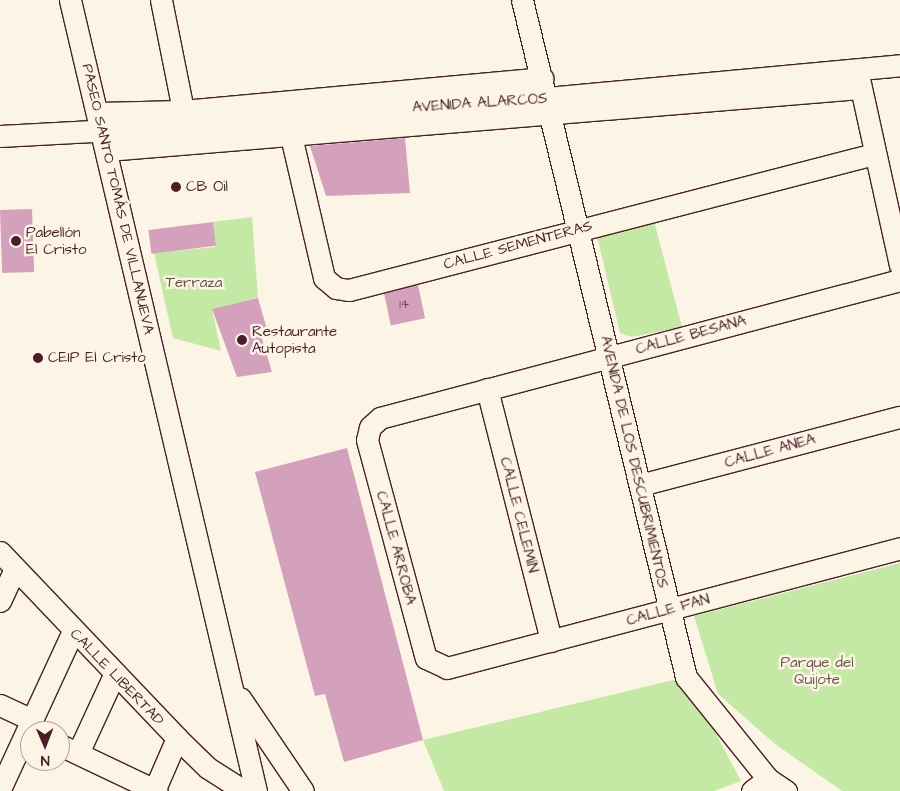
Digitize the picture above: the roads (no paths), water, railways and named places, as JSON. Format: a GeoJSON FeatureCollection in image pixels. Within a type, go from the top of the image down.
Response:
{"type":"FeatureCollection","features":[{"type":"Feature","properties":{"kind":"street","name":"PASEO SANTO TOMÁS DE VILLANUEVA"},"geometry":{"type":"LineString","coordinates":[[70,0],[235,691],[256,791]]}},
{"type":"Feature","properties":{"kind":"street"},"geometry":{"type":"LineString","coordinates":[[161,0],[186,127]]}},
{"type":"Feature","properties":{"kind":"street","name":"AVENIDA DE LOS DESCUBRIMIENTOS"},"geometry":{"type":"LineString","coordinates":[[522,0],[686,677],[760,785],[786,791]]}},
{"type":"Feature","properties":{"kind":"street","name":"AVENIDA ALARCOS"},"geometry":{"type":"LineString","coordinates":[[102,131],[186,127],[289,126],[549,106],[859,79],[900,65]]}},
{"type":"Feature","properties":{"kind":"street","name":"AVENIDA ALARCOS"},"geometry":{"type":"LineString","coordinates":[[102,131],[186,127],[542,78]]}},
{"type":"Feature","properties":{"kind":"street"},"geometry":{"type":"LineString","coordinates":[[859,79],[900,265]]}},
{"type":"Feature","properties":{"kind":"street","name":"CALLE SEMENTERAS"},"geometry":{"type":"LineString","coordinates":[[289,126],[324,278],[336,288],[349,290],[578,228],[874,154]]}},
{"type":"Feature","properties":{"kind":"street"},"geometry":{"type":"LineString","coordinates":[[0,136],[102,131]]}},
{"type":"Feature","properties":{"kind":"street","name":"CALLE BESANA"},"geometry":{"type":"LineString","coordinates":[[370,427],[380,418],[900,280]]}},
{"type":"Feature","properties":{"kind":"street","name":"CALLE CELEMÍN"},"geometry":{"type":"LineString","coordinates":[[487,389],[552,641]]}},
{"type":"Feature","properties":{"kind":"street","name":"CALLE ANEA"},"geometry":{"type":"LineString","coordinates":[[640,485],[900,417]]}},
{"type":"Feature","properties":{"kind":"street","name":"CALLE ARROBA"},"geometry":{"type":"LineString","coordinates":[[370,427],[367,440],[426,658],[436,664]]}},
{"type":"Feature","properties":{"kind":"street","name":"CALLE FAN"},"geometry":{"type":"LineString","coordinates":[[436,664],[447,668],[900,548]]}},
{"type":"Feature","properties":{"kind":"street","name":"CALLE LIBERTAD"},"geometry":{"type":"LineString","coordinates":[[0,552],[114,675],[177,738],[208,768],[244,791]]}},
{"type":"Feature","properties":{"kind":"street"},"geometry":{"type":"LineString","coordinates":[[0,601],[14,569]]}},
{"type":"Feature","properties":{"kind":"street"},"geometry":{"type":"LineString","coordinates":[[32,721],[73,631]]}},
{"type":"Feature","properties":{"kind":"street"},"geometry":{"type":"LineString","coordinates":[[70,747],[114,675]]}},
{"type":"Feature","properties":{"kind":"street"},"geometry":{"type":"LineString","coordinates":[[235,691],[303,791]]}},
{"type":"Feature","properties":{"kind":"street"},"geometry":{"type":"LineString","coordinates":[[0,704],[21,721]]}},
{"type":"Feature","properties":{"kind":"street"},"geometry":{"type":"LineString","coordinates":[[70,749],[155,791],[177,738]]}},
{"type":"Feature","properties":{"kind":"street"},"geometry":{"type":"LineString","coordinates":[[0,789],[20,747]]}},
{"type":"Feature","properties":{"kind":"place","name":"CB Oil"},"geometry":{"type":"Point","coordinates":[176,187]}},
{"type":"Feature","properties":{"kind":"place","name":"Pabellón El Cristo"},"geometry":{"type":"Point","coordinates":[16,241]}},
{"type":"Feature","properties":{"kind":"place","name":"Restaurante Autopista"},"geometry":{"type":"Point","coordinates":[242,340]}},
{"type":"Feature","properties":{"kind":"place","name":"CEIP El Cristo"},"geometry":{"type":"Point","coordinates":[38,358]}},
{"type":"Feature","properties":{"kind":"park label","name":"Terraza"},"geometry":{"type":"Point","coordinates":[194,283]}},
{"type":"Feature","properties":{"kind":"park label","name":"Parque del Quijote"},"geometry":{"type":"Point","coordinates":[817,670]}}]}
